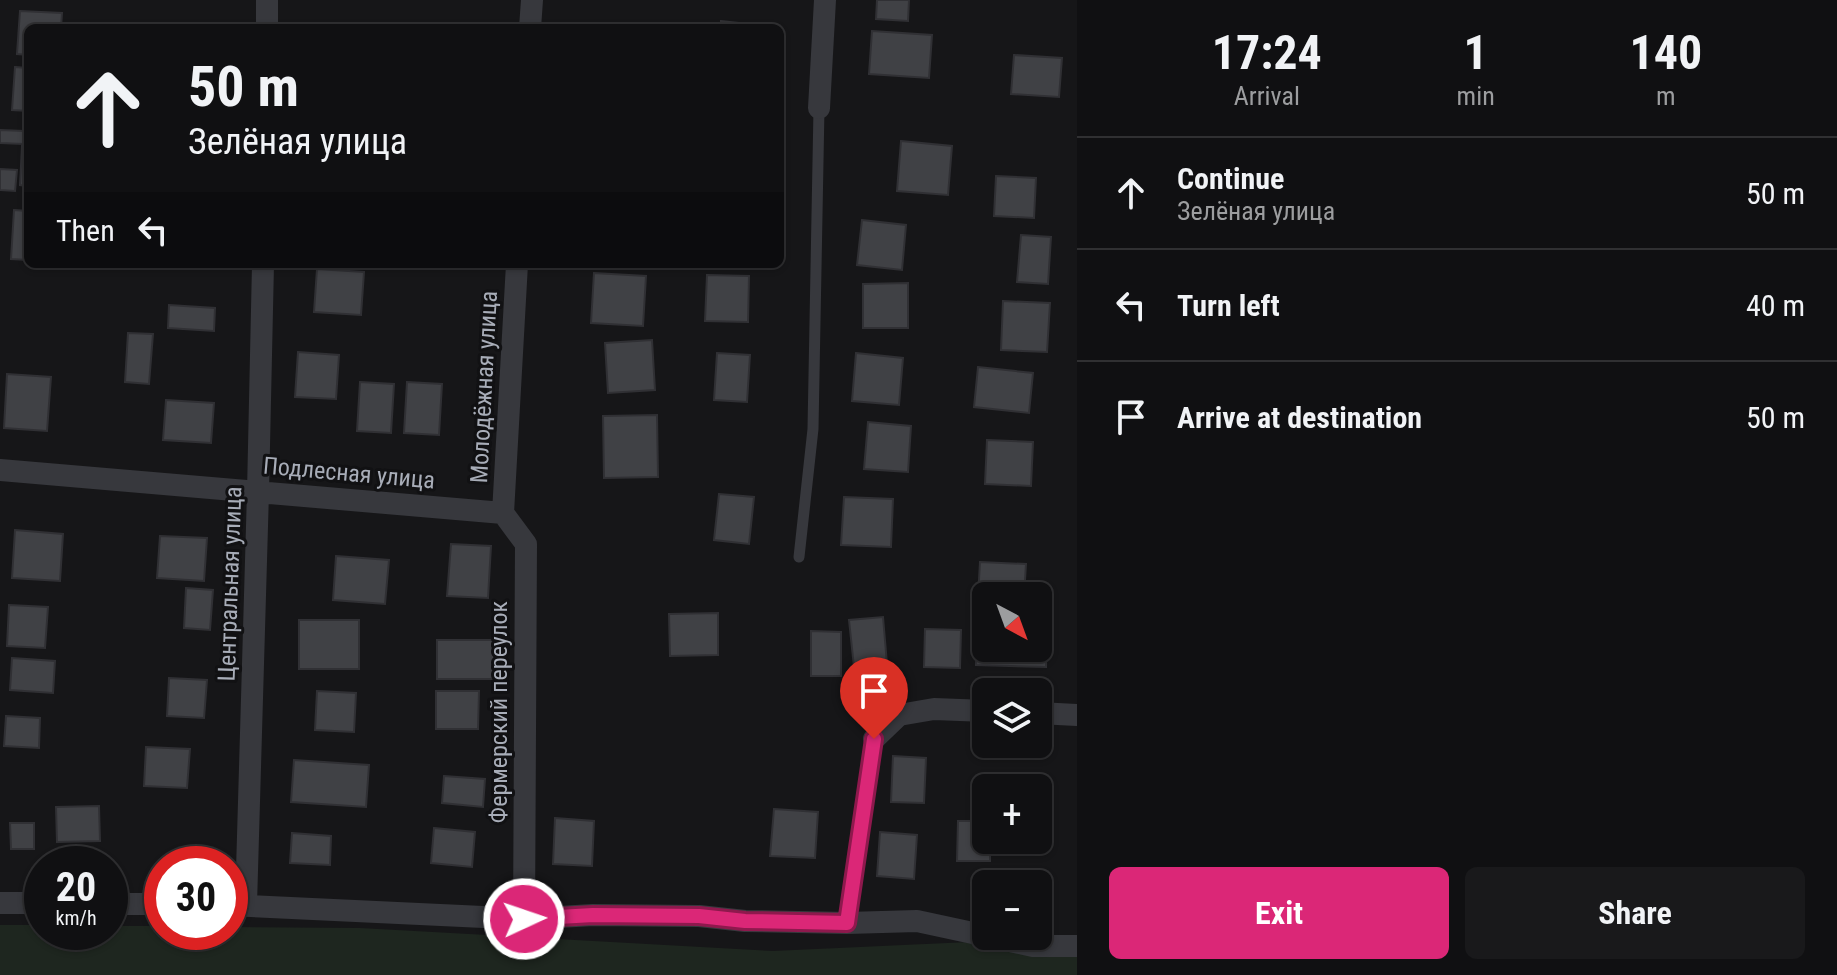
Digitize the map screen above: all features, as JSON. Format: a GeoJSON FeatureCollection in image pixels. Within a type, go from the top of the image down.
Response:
{"type":"FeatureCollection","features":[{"type":"Feature","properties":{"kind":"street"},"geometry":{"type":"LineString","coordinates":[[267,0],[267,24]]}},
{"type":"Feature","properties":{"kind":"street"},"geometry":{"type":"LineString","coordinates":[[530,24],[532,0]]}},
{"type":"Feature","properties":{"kind":"street"},"geometry":{"type":"LineString","coordinates":[[819,108],[825,0]]}},
{"type":"Feature","properties":{"kind":"street","name":"Центральная улица"},"geometry":{"type":"LineString","coordinates":[[241,846],[258,492],[263,268]]}},
{"type":"Feature","properties":{"kind":"street","name":"Молодёжная улица"},"geometry":{"type":"LineString","coordinates":[[503,513],[517,268]]}},
{"type":"Feature","properties":{"kind":"street","name":"Подлесная улица"},"geometry":{"type":"LineString","coordinates":[[0,470],[503,513]]}},
{"type":"Feature","properties":{"kind":"street","name":"Фермерский переулок"},"geometry":{"type":"LineString","coordinates":[[503,513],[526,544],[524,919]]}},
{"type":"Feature","properties":{"kind":"street"},"geometry":{"type":"LineString","coordinates":[[874,739],[899,715],[934,709],[972,710]]}},
{"type":"Feature","properties":{"kind":"street"},"geometry":{"type":"LineString","coordinates":[[1052,714],[1077,715]]}},
{"type":"Feature","properties":{"kind":"street"},"geometry":{"type":"LineString","coordinates":[[0,903],[24,903]]}},
{"type":"Feature","properties":{"kind":"street"},"geometry":{"type":"LineString","coordinates":[[248,905],[524,919],[593,915],[847,923],[917,921],[1033,946],[1077,946]]}},
{"type":"Feature","properties":{"kind":"lane"},"geometry":{"type":"LineString","coordinates":[[799,557],[813,429],[819,108]]}},
{"type":"Feature","properties":{"kind":"lane"},"geometry":{"type":"LineString","coordinates":[[847,923],[874,739]]}},
{"type":"Feature","properties":{"kind":"shaded area"},"geometry":{"type":"Polygon","coordinates":[[[0,925],[24,925],[24,950],[128,950],[128,926],[144,926],[144,950],[248,950],[248,927],[360,928],[773,951],[972,942],[972,950],[1052,950],[1052,938],[1077,937],[1077,975],[0,975],[0,925]]]}},
{"type":"Feature","properties":{"kind":"building"},"geometry":{"type":"Polygon","coordinates":[[[877,0],[909,0],[908,21],[876,19],[877,0]]]}},
{"type":"Feature","properties":{"kind":"building"},"geometry":{"type":"Polygon","coordinates":[[[20,11],[62,13],[61,24],[24,24],[24,55],[17,54],[20,11]]]}},
{"type":"Feature","properties":{"kind":"building"},"geometry":{"type":"Polygon","coordinates":[[[721,21],[749,24],[721,24],[721,21]]]}},
{"type":"Feature","properties":{"kind":"building"},"geometry":{"type":"Polygon","coordinates":[[[872,31],[932,35],[929,78],[869,74],[872,31]]]}},
{"type":"Feature","properties":{"kind":"building"},"geometry":{"type":"Polygon","coordinates":[[[1014,55],[1062,58],[1059,97],[1011,94],[1014,55]]]}},
{"type":"Feature","properties":{"kind":"building"},"geometry":{"type":"Polygon","coordinates":[[[15,67],[24,68],[24,111],[12,110],[15,67]]]}},
{"type":"Feature","properties":{"kind":"building"},"geometry":{"type":"Polygon","coordinates":[[[0,130],[24,131],[23,144],[0,143],[0,130]]]}},
{"type":"Feature","properties":{"kind":"building"},"geometry":{"type":"Polygon","coordinates":[[[901,141],[952,146],[948,195],[897,191],[901,141]]]}},
{"type":"Feature","properties":{"kind":"building"},"geometry":{"type":"Polygon","coordinates":[[[22,146],[24,186],[20,185],[22,146]]]}},
{"type":"Feature","properties":{"kind":"building"},"geometry":{"type":"Polygon","coordinates":[[[0,169],[17,170],[15,191],[0,190],[0,169]]]}},
{"type":"Feature","properties":{"kind":"building"},"geometry":{"type":"Polygon","coordinates":[[[996,176],[1036,178],[1034,218],[994,216],[996,176]]]}},
{"type":"Feature","properties":{"kind":"building"},"geometry":{"type":"Polygon","coordinates":[[[14,210],[24,211],[24,260],[11,259],[14,210]]]}},
{"type":"Feature","properties":{"kind":"building"},"geometry":{"type":"Polygon","coordinates":[[[862,220],[906,225],[902,270],[857,265],[862,220]]]}},
{"type":"Feature","properties":{"kind":"building"},"geometry":{"type":"Polygon","coordinates":[[[1021,235],[1051,237],[1048,284],[1017,282],[1021,235]]]}},
{"type":"Feature","properties":{"kind":"building"},"geometry":{"type":"Polygon","coordinates":[[[317,269],[364,272],[361,315],[314,312],[317,269]]]}},
{"type":"Feature","properties":{"kind":"building"},"geometry":{"type":"Polygon","coordinates":[[[594,273],[646,276],[643,326],[591,323],[594,273]]]}},
{"type":"Feature","properties":{"kind":"building"},"geometry":{"type":"Polygon","coordinates":[[[707,275],[749,276],[748,322],[705,321],[707,275]]]}},
{"type":"Feature","properties":{"kind":"building"},"geometry":{"type":"Polygon","coordinates":[[[908,283],[908,328],[863,328],[863,284],[908,283]]]}},
{"type":"Feature","properties":{"kind":"building"},"geometry":{"type":"Polygon","coordinates":[[[1003,301],[1050,303],[1047,352],[1001,350],[1003,301]]]}},
{"type":"Feature","properties":{"kind":"building"},"geometry":{"type":"Polygon","coordinates":[[[169,305],[215,308],[214,331],[168,328],[169,305]]]}},
{"type":"Feature","properties":{"kind":"building"},"geometry":{"type":"Polygon","coordinates":[[[128,333],[153,334],[149,384],[125,382],[128,333]]]}},
{"type":"Feature","properties":{"kind":"building"},"geometry":{"type":"Polygon","coordinates":[[[652,340],[655,390],[608,393],[605,343],[652,340]]]}},
{"type":"Feature","properties":{"kind":"building"},"geometry":{"type":"Polygon","coordinates":[[[298,352],[339,355],[336,399],[295,397],[298,352]]]}},
{"type":"Feature","properties":{"kind":"building"},"geometry":{"type":"Polygon","coordinates":[[[717,353],[750,355],[747,402],[714,400],[717,353]]]}},
{"type":"Feature","properties":{"kind":"building"},"geometry":{"type":"Polygon","coordinates":[[[856,353],[903,358],[899,405],[852,401],[856,353]]]}},
{"type":"Feature","properties":{"kind":"building"},"geometry":{"type":"Polygon","coordinates":[[[978,367],[1033,373],[1029,413],[974,407],[978,367]]]}},
{"type":"Feature","properties":{"kind":"building"},"geometry":{"type":"Polygon","coordinates":[[[7,374],[51,377],[47,431],[4,428],[7,374]]]}},
{"type":"Feature","properties":{"kind":"building"},"geometry":{"type":"Polygon","coordinates":[[[360,382],[394,384],[391,433],[357,431],[360,382]]]}},
{"type":"Feature","properties":{"kind":"building"},"geometry":{"type":"Polygon","coordinates":[[[407,382],[442,384],[439,435],[404,433],[407,382]]]}},
{"type":"Feature","properties":{"kind":"building"},"geometry":{"type":"Polygon","coordinates":[[[166,400],[214,403],[211,443],[163,440],[166,400]]]}},
{"type":"Feature","properties":{"kind":"building"},"geometry":{"type":"Polygon","coordinates":[[[657,415],[658,477],[604,478],[603,416],[657,415]]]}},
{"type":"Feature","properties":{"kind":"building"},"geometry":{"type":"Polygon","coordinates":[[[868,422],[911,426],[908,472],[864,469],[868,422]]]}},
{"type":"Feature","properties":{"kind":"building"},"geometry":{"type":"Polygon","coordinates":[[[987,440],[1033,442],[1031,486],[985,484],[987,440]]]}},
{"type":"Feature","properties":{"kind":"building"},"geometry":{"type":"Polygon","coordinates":[[[719,494],[754,497],[749,544],[714,540],[719,494]]]}},
{"type":"Feature","properties":{"kind":"building"},"geometry":{"type":"Polygon","coordinates":[[[844,497],[893,499],[891,547],[841,545],[844,497]]]}},
{"type":"Feature","properties":{"kind":"building"},"geometry":{"type":"Polygon","coordinates":[[[15,530],[63,534],[60,581],[12,578],[15,530]]]}},
{"type":"Feature","properties":{"kind":"building"},"geometry":{"type":"Polygon","coordinates":[[[160,536],[207,538],[204,581],[157,578],[160,536]]]}},
{"type":"Feature","properties":{"kind":"building"},"geometry":{"type":"Polygon","coordinates":[[[451,544],[491,546],[488,598],[447,596],[451,544]]]}},
{"type":"Feature","properties":{"kind":"building"},"geometry":{"type":"Polygon","coordinates":[[[336,556],[389,560],[385,604],[333,600],[336,556]]]}},
{"type":"Feature","properties":{"kind":"building"},"geometry":{"type":"Polygon","coordinates":[[[980,562],[1026,564],[1025,582],[979,582],[980,562]]]}},
{"type":"Feature","properties":{"kind":"building"},"geometry":{"type":"Polygon","coordinates":[[[186,588],[213,590],[210,630],[184,628],[186,588]]]}},
{"type":"Feature","properties":{"kind":"building"},"geometry":{"type":"Polygon","coordinates":[[[9,605],[48,607],[45,648],[7,646],[9,605]]]}},
{"type":"Feature","properties":{"kind":"building"},"geometry":{"type":"Polygon","coordinates":[[[718,613],[718,655],[670,656],[669,614],[718,613]]]}},
{"type":"Feature","properties":{"kind":"building"},"geometry":{"type":"Polygon","coordinates":[[[883,617],[887,664],[854,667],[849,620],[883,617]]]}},
{"type":"Feature","properties":{"kind":"building"},"geometry":{"type":"Polygon","coordinates":[[[299,620],[359,620],[359,669],[299,669],[299,620]]]}},
{"type":"Feature","properties":{"kind":"building"},"geometry":{"type":"Polygon","coordinates":[[[925,629],[961,630],[960,668],[924,667],[925,629]]]}},
{"type":"Feature","properties":{"kind":"building"},"geometry":{"type":"Polygon","coordinates":[[[811,631],[841,632],[841,676],[811,676],[811,631]]]}},
{"type":"Feature","properties":{"kind":"building"},"geometry":{"type":"Polygon","coordinates":[[[437,640],[494,640],[494,679],[437,679],[437,640]]]}},
{"type":"Feature","properties":{"kind":"building"},"geometry":{"type":"Polygon","coordinates":[[[12,658],[55,661],[53,693],[10,690],[12,658]]]}},
{"type":"Feature","properties":{"kind":"building"},"geometry":{"type":"Polygon","coordinates":[[[976,662],[1046,662],[1046,667],[976,665],[976,662]]]}},
{"type":"Feature","properties":{"kind":"building"},"geometry":{"type":"Polygon","coordinates":[[[169,678],[207,680],[204,718],[167,716],[169,678]]]}},
{"type":"Feature","properties":{"kind":"building"},"geometry":{"type":"Polygon","coordinates":[[[317,691],[356,693],[354,732],[315,730],[317,691]]]}},
{"type":"Feature","properties":{"kind":"building"},"geometry":{"type":"Polygon","coordinates":[[[436,691],[479,691],[478,729],[436,729],[436,691]]]}},
{"type":"Feature","properties":{"kind":"building"},"geometry":{"type":"Polygon","coordinates":[[[6,716],[40,718],[39,748],[4,746],[6,716]]]}},
{"type":"Feature","properties":{"kind":"building"},"geometry":{"type":"Polygon","coordinates":[[[146,747],[190,749],[187,788],[144,786],[146,747]]]}},
{"type":"Feature","properties":{"kind":"building"},"geometry":{"type":"Polygon","coordinates":[[[893,756],[926,758],[924,803],[891,802],[893,756]]]}},
{"type":"Feature","properties":{"kind":"building"},"geometry":{"type":"Polygon","coordinates":[[[294,760],[369,765],[366,807],[291,802],[294,760]]]}},
{"type":"Feature","properties":{"kind":"building"},"geometry":{"type":"Polygon","coordinates":[[[444,776],[485,779],[483,807],[442,803],[444,776]]]}},
{"type":"Feature","properties":{"kind":"building"},"geometry":{"type":"Polygon","coordinates":[[[99,806],[100,841],[57,842],[56,807],[99,806]]]}},
{"type":"Feature","properties":{"kind":"building"},"geometry":{"type":"Polygon","coordinates":[[[774,809],[818,812],[815,858],[770,856],[774,809]]]}},
{"type":"Feature","properties":{"kind":"building"},"geometry":{"type":"Polygon","coordinates":[[[555,818],[594,821],[592,866],[553,864],[555,818]]]}},
{"type":"Feature","properties":{"kind":"building"},"geometry":{"type":"Polygon","coordinates":[[[958,821],[972,821],[972,854],[990,854],[990,861],[957,861],[958,821]]]}},
{"type":"Feature","properties":{"kind":"building"},"geometry":{"type":"Polygon","coordinates":[[[10,823],[34,823],[34,846],[11,849],[10,823]]]}},
{"type":"Feature","properties":{"kind":"building"},"geometry":{"type":"Polygon","coordinates":[[[434,828],[475,832],[472,867],[431,863],[434,828]]]}},
{"type":"Feature","properties":{"kind":"building"},"geometry":{"type":"Polygon","coordinates":[[[880,832],[917,835],[914,879],[877,876],[880,832]]]}},
{"type":"Feature","properties":{"kind":"building"},"geometry":{"type":"Polygon","coordinates":[[[292,833],[331,836],[330,865],[290,863],[292,833]]]}},
{"type":"Feature","properties":{"kind":"route"},"geometry":{"type":"LineString","coordinates":[[524,919],[593,915],[699,916],[745,921],[847,923],[874,739]]}}]}
